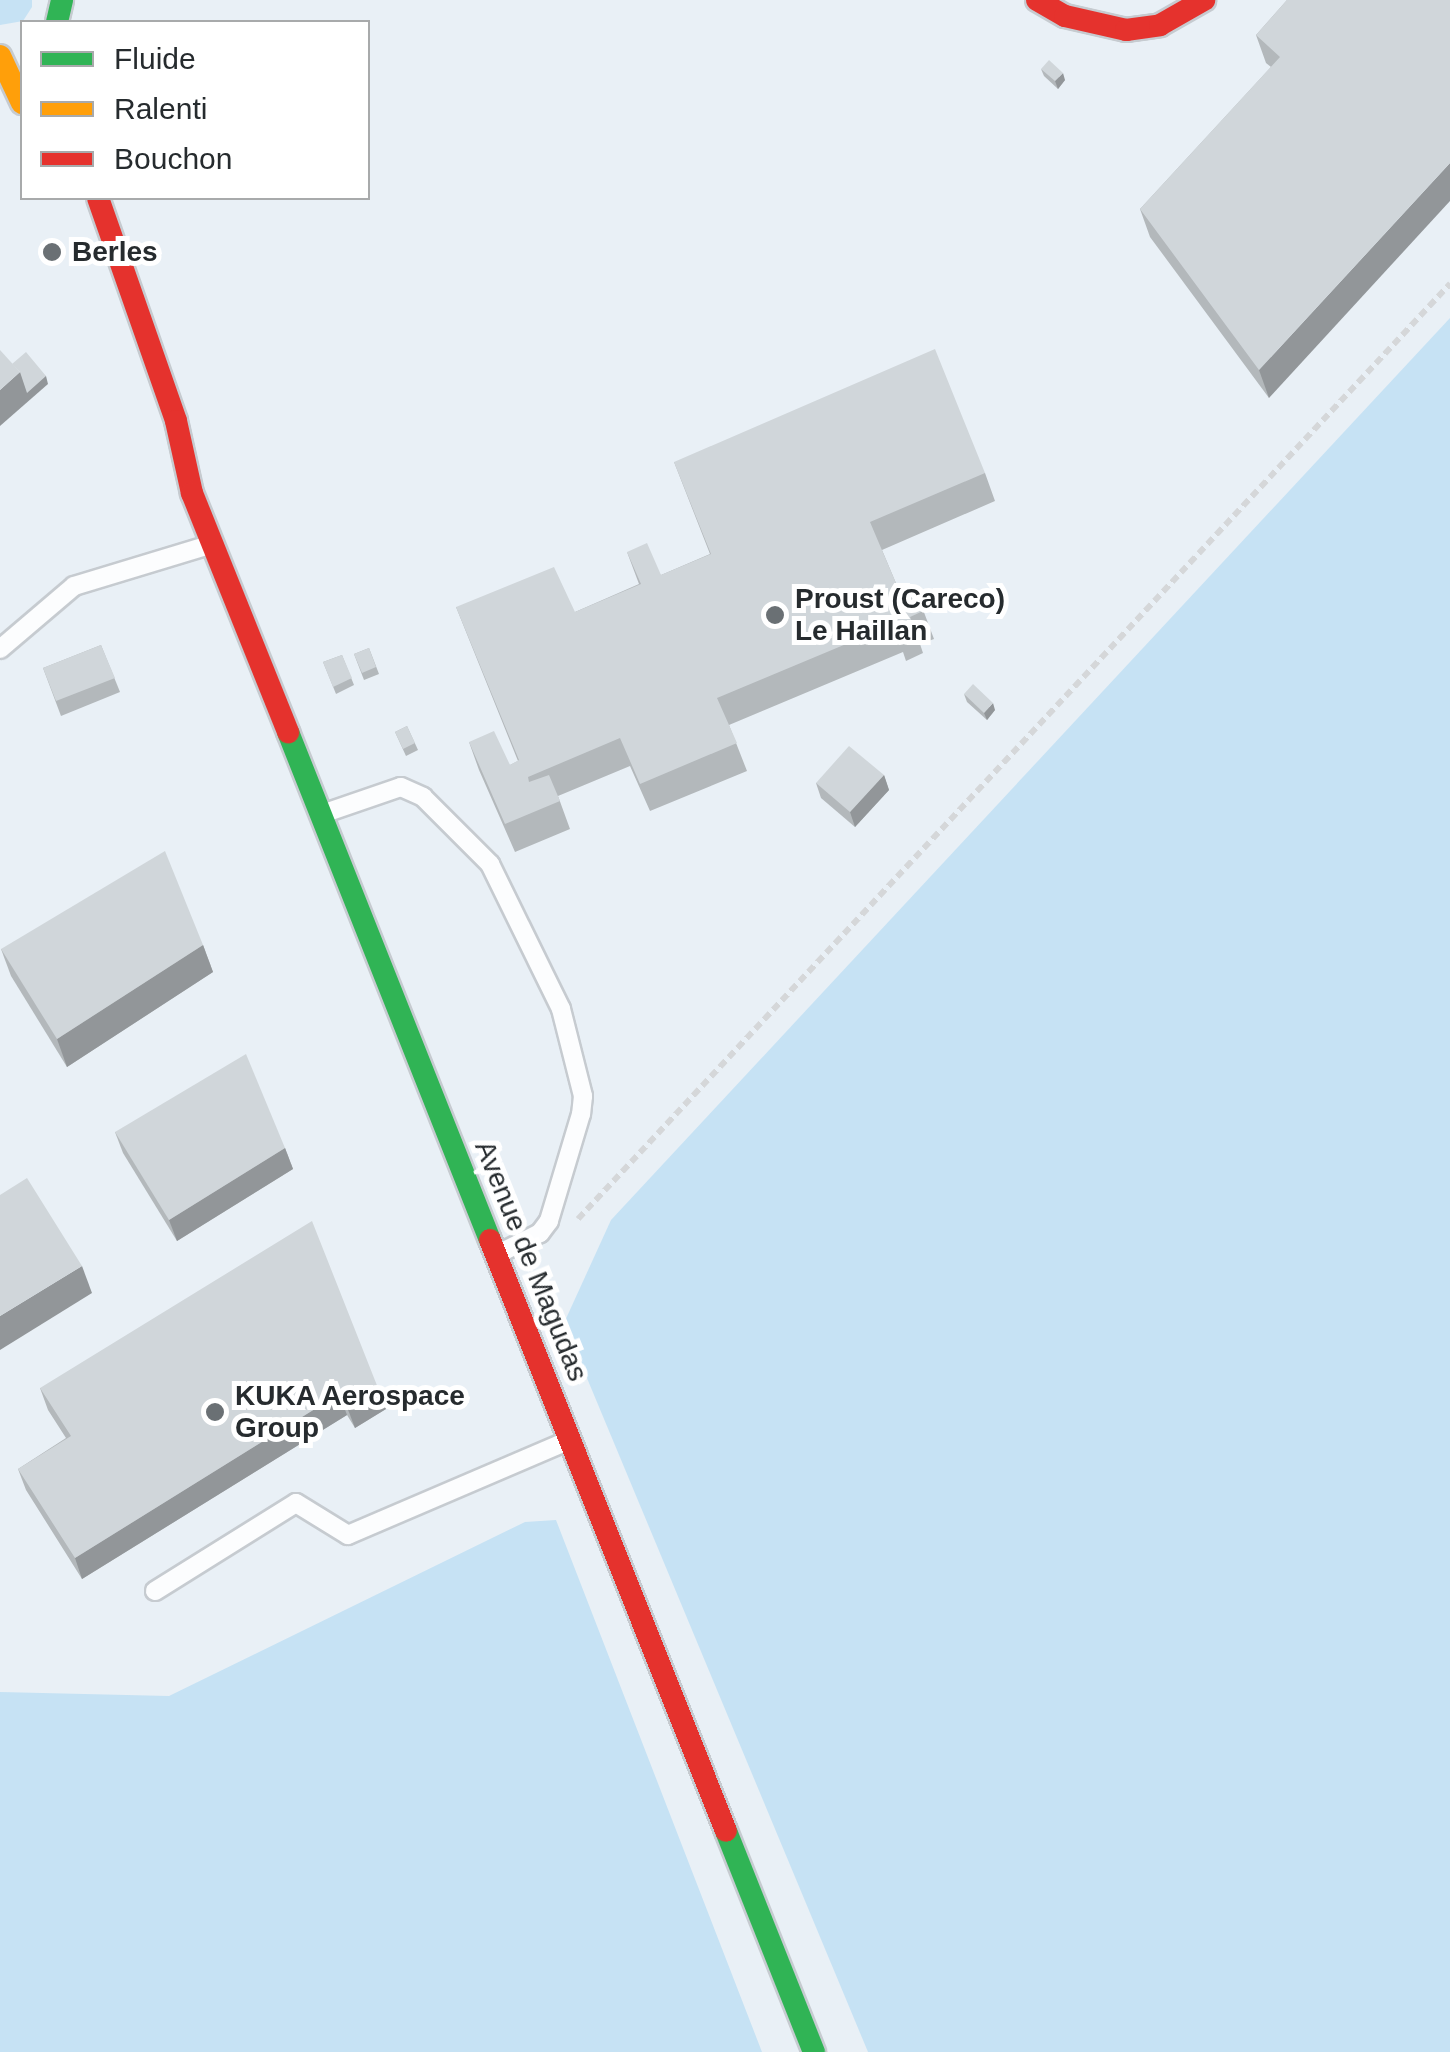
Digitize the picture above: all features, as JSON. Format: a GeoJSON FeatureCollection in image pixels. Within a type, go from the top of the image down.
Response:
{"type":"FeatureCollection","features":[{"type":"Feature","properties":{"kind":"main road"},"geometry":{"type":"LineString","coordinates":[[1037,0],[1066,16],[1126,30],[1160,25],[1204,0]]}},
{"type":"Feature","properties":{"kind":"main road"},"geometry":{"type":"LineString","coordinates":[[0,55],[20,98]]}},
{"type":"Feature","properties":{"kind":"main road","name":"Avenue de Magudas"},"geometry":{"type":"LineString","coordinates":[[99,200],[176,420],[192,493],[814,2052]]}},
{"type":"Feature","properties":{"kind":"main road","name":"Avenue de Magudas"},"geometry":{"type":"LineString","coordinates":[[134,377],[156,432],[192,493]]}},
{"type":"Feature","properties":{"kind":"lane"},"geometry":{"type":"LineString","coordinates":[[0,648],[74,586],[212,544]]}},
{"type":"Feature","properties":{"kind":"lane"},"geometry":{"type":"LineString","coordinates":[[320,814],[401,787],[423,797],[490,864],[561,1009],[584,1096],[575,1139],[549,1221],[540,1233],[497,1255]]}},
{"type":"Feature","properties":{"kind":"lane"},"geometry":{"type":"LineString","coordinates":[[155,1591],[296,1503],[348,1535],[570,1440]]}},
{"type":"Feature","properties":{"kind":"path"},"geometry":{"type":"LineString","coordinates":[[570,1230],[1450,284]]}},
{"type":"Feature","properties":{"kind":"shaded area"},"geometry":{"type":"Polygon","coordinates":[[[0,0],[32,0],[24,20],[0,25],[0,0]]]}},
{"type":"Feature","properties":{"kind":"shaded area"},"geometry":{"type":"Polygon","coordinates":[[[1450,318],[1450,2052],[868,2052],[564,1323],[611,1220],[1450,318]]]}},
{"type":"Feature","properties":{"kind":"shaded area"},"geometry":{"type":"Polygon","coordinates":[[[556,1520],[762,2052],[0,2052],[0,1692],[169,1696],[525,1522],[556,1520]]]}},
{"type":"Feature","properties":{"kind":"building"},"geometry":{"type":"Polygon","coordinates":[[[1287,0],[1450,0],[1450,163],[1259,370],[1140,209],[1280,57],[1256,35],[1287,0]]]}},
{"type":"Feature","properties":{"kind":"building"},"geometry":{"type":"Polygon","coordinates":[[[1049,60],[1063,73],[1055,81],[1041,69],[1049,60]]]}},
{"type":"Feature","properties":{"kind":"building","name":"Proust (Careco) Le Haillan"},"geometry":{"type":"Polygon","coordinates":[[[935,349],[985,473],[870,522],[901,595],[916,591],[923,611],[910,617],[913,625],[896,633],[894,624],[717,698],[737,743],[640,784],[620,738],[528,777],[529,782],[549,775],[560,801],[505,824],[469,742],[494,731],[510,765],[519,760],[456,607],[554,567],[575,612],[641,584],[627,552],[647,543],[661,575],[711,554],[674,462],[935,349]]]}},
{"type":"Feature","properties":{"kind":"building"},"geometry":{"type":"Polygon","coordinates":[[[0,350],[20,372],[0,390],[0,350]]]}},
{"type":"Feature","properties":{"kind":"building"},"geometry":{"type":"Polygon","coordinates":[[[26,352],[46,376],[27,393],[20,372],[12,364],[26,352]]]}},
{"type":"Feature","properties":{"kind":"building"},"geometry":{"type":"Polygon","coordinates":[[[101,645],[115,678],[56,701],[43,668],[101,645]]]}},
{"type":"Feature","properties":{"kind":"building"},"geometry":{"type":"Polygon","coordinates":[[[369,648],[376,667],[362,673],[354,654],[369,648]]]}},
{"type":"Feature","properties":{"kind":"building"},"geometry":{"type":"Polygon","coordinates":[[[342,655],[352,678],[333,687],[323,662],[342,655]]]}},
{"type":"Feature","properties":{"kind":"building"},"geometry":{"type":"Polygon","coordinates":[[[973,684],[993,703],[984,713],[964,694],[973,684]]]}},
{"type":"Feature","properties":{"kind":"building"},"geometry":{"type":"Polygon","coordinates":[[[407,726],[415,743],[403,749],[395,732],[407,726]]]}},
{"type":"Feature","properties":{"kind":"building"},"geometry":{"type":"Polygon","coordinates":[[[849,746],[884,775],[850,812],[816,783],[849,746]]]}},
{"type":"Feature","properties":{"kind":"building"},"geometry":{"type":"Polygon","coordinates":[[[165,851],[203,945],[57,1039],[1,949],[165,851]]]}},
{"type":"Feature","properties":{"kind":"building"},"geometry":{"type":"Polygon","coordinates":[[[246,1054],[285,1148],[169,1220],[115,1132],[246,1054]]]}},
{"type":"Feature","properties":{"kind":"building"},"geometry":{"type":"Polygon","coordinates":[[[27,1178],[82,1266],[0,1316],[0,1195],[27,1178]]]}},
{"type":"Feature","properties":{"kind":"building","name":"KUKA Aerospace Group"},"geometry":{"type":"Polygon","coordinates":[[[312,1221],[378,1388],[347,1407],[339,1394],[75,1558],[18,1469],[71,1436],[40,1388],[312,1221]]]}},
{"type":"Feature","properties":{"kind":"traffic: fast"},"geometry":{"type":"LineString","coordinates":[[57,20],[62,0]]}},
{"type":"Feature","properties":{"kind":"traffic: fast"},"geometry":{"type":"LineString","coordinates":[[288,732],[490,1240]]}},
{"type":"Feature","properties":{"kind":"traffic: fast"},"geometry":{"type":"LineString","coordinates":[[726,1831],[814,2052]]}},
{"type":"Feature","properties":{"kind":"traffic: slow"},"geometry":{"type":"LineString","coordinates":[[0,56],[20,99]]}},
{"type":"Feature","properties":{"kind":"traffic: jam"},"geometry":{"type":"LineString","coordinates":[[1037,0],[1065,16],[1126,30],[1160,25],[1204,0]]}},
{"type":"Feature","properties":{"kind":"traffic: jam"},"geometry":{"type":"LineString","coordinates":[[99,200],[176,421],[192,493],[288,732]]}},
{"type":"Feature","properties":{"kind":"traffic: jam"},"geometry":{"type":"LineString","coordinates":[[490,1240],[726,1831]]}},
{"type":"Feature","properties":{"kind":"place","name":"Berles"},"geometry":{"type":"Point","coordinates":[52,252]}},
{"type":"Feature","properties":{"kind":"place","name":"Proust (Careco) Le Haillan"},"geometry":{"type":"Point","coordinates":[775,615]}},
{"type":"Feature","properties":{"kind":"place","name":"KUKA Aerospace Group"},"geometry":{"type":"Point","coordinates":[215,1412]}}]}
